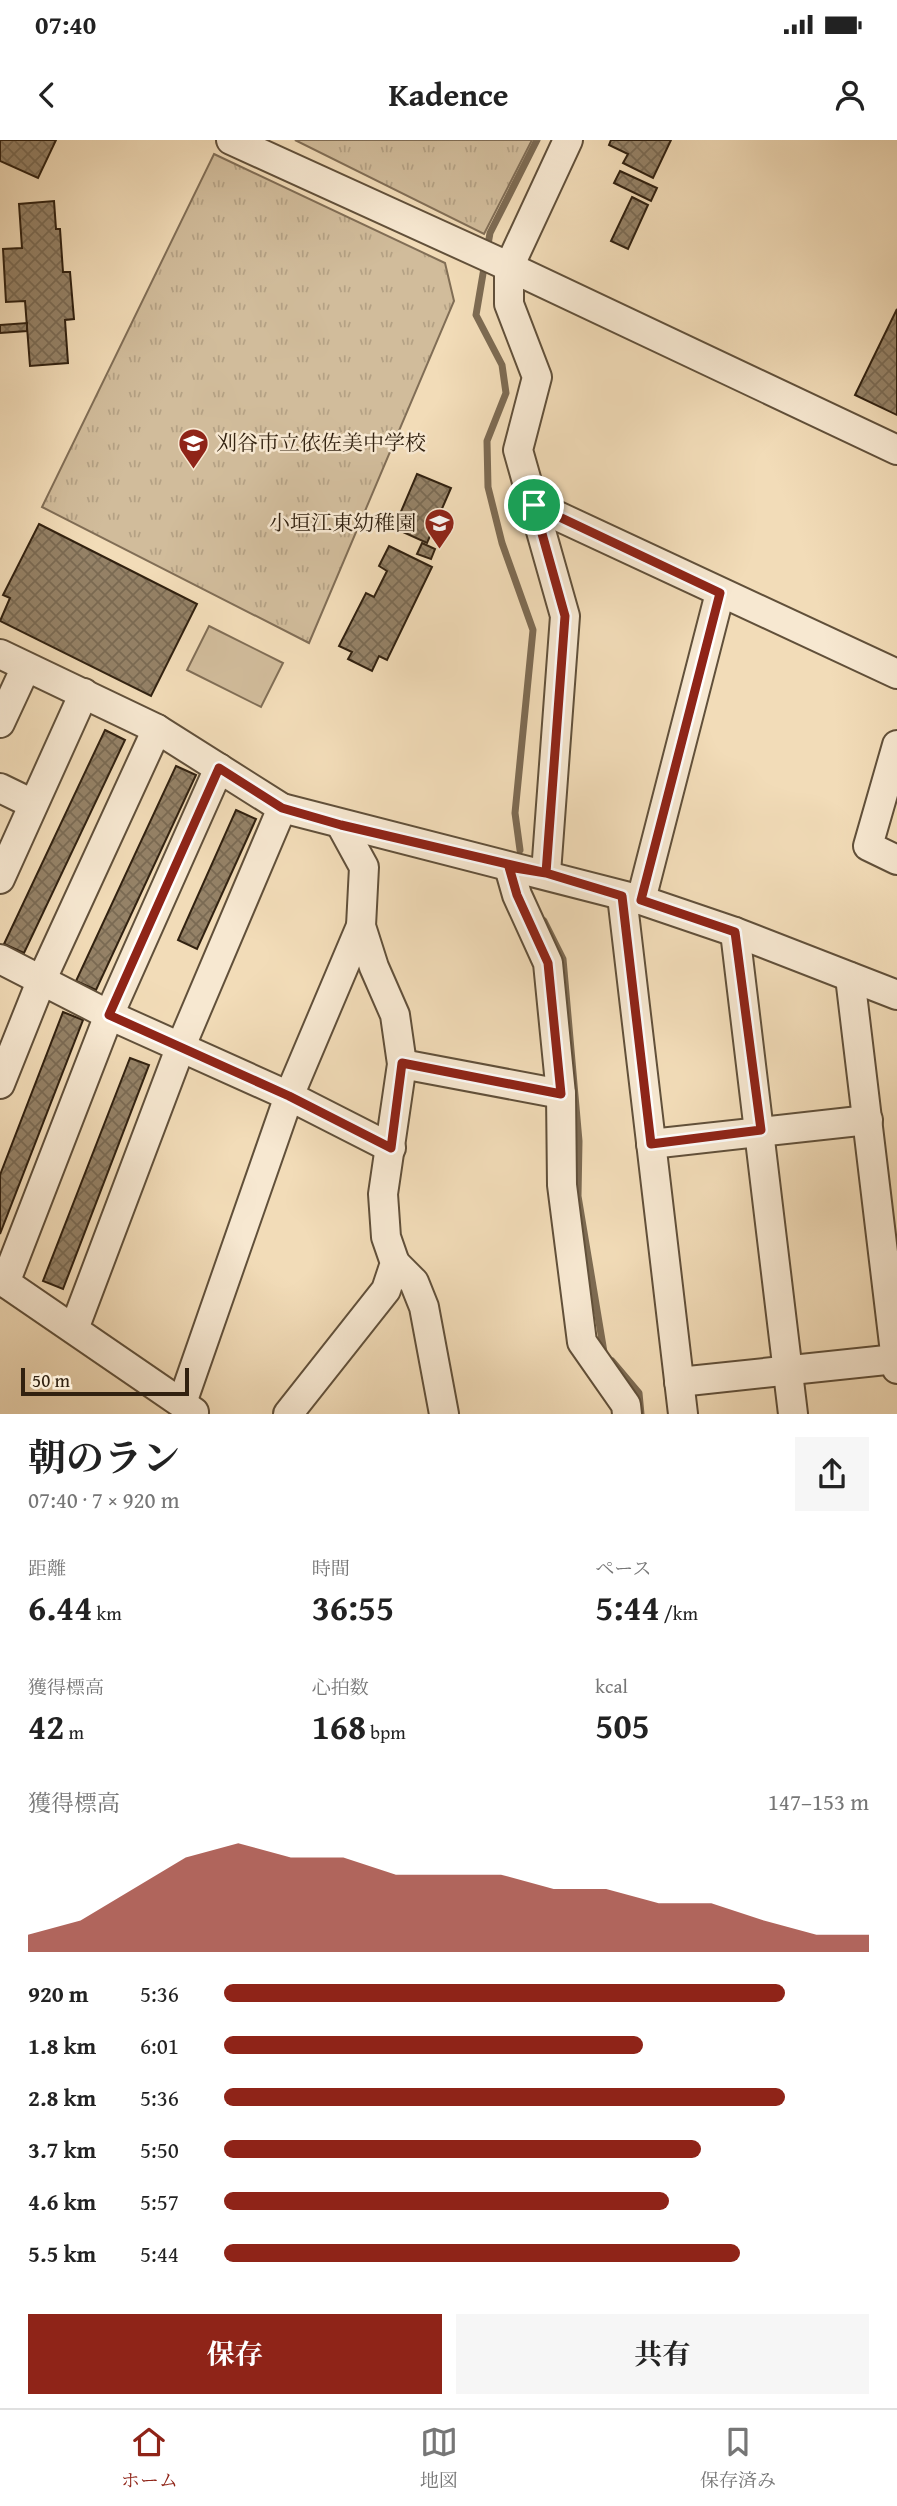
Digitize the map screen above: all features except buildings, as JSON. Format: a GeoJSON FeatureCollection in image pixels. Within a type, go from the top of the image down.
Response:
{"type":"FeatureCollection","features":[{"type":"Feature","properties":{"kind":"street"},"geometry":{"type":"LineString","coordinates":[[231,140],[472,249],[897,450]]}},
{"type":"Feature","properties":{"kind":"street"},"geometry":{"type":"LineString","coordinates":[[546,873],[565,616],[518,450],[537,377],[509,304],[504,264],[568,140]]}},
{"type":"Feature","properties":{"kind":"street"},"geometry":{"type":"LineString","coordinates":[[534,505],[897,674]]}},
{"type":"Feature","properties":{"kind":"street"},"geometry":{"type":"LineString","coordinates":[[683,1414],[651,1144],[631,898],[720,593]]}},
{"type":"Feature","properties":{"kind":"street"},"geometry":{"type":"LineString","coordinates":[[0,654],[157,729],[282,808],[509,867],[546,873],[631,898],[735,932],[897,995]]}},
{"type":"Feature","properties":{"kind":"street"},"geometry":{"type":"LineString","coordinates":[[0,723],[26,667]]}},
{"type":"Feature","properties":{"kind":"street"},"geometry":{"type":"LineString","coordinates":[[0,879],[84,693]]}},
{"type":"Feature","properties":{"kind":"street"},"geometry":{"type":"LineString","coordinates":[[0,1084],[42,979],[157,729]]}},
{"type":"Feature","properties":{"kind":"street"},"geometry":{"type":"LineString","coordinates":[[897,745],[868,846],[897,860]]}},
{"type":"Feature","properties":{"kind":"street"},"geometry":{"type":"LineString","coordinates":[[219,768],[109,1015],[3,1281],[189,1408],[289,1096],[361,926]]}},
{"type":"Feature","properties":{"kind":"street"},"geometry":{"type":"LineString","coordinates":[[0,788],[33,804]]}},
{"type":"Feature","properties":{"kind":"street"},"geometry":{"type":"LineString","coordinates":[[74,1329],[181,1046],[282,808]]}},
{"type":"Feature","properties":{"kind":"street"},"geometry":{"type":"LineString","coordinates":[[341,825],[364,867],[361,926],[373,967],[395,1014],[402,1063],[383,1194],[386,1237],[395,1263],[414,1282],[424,1307],[444,1414]]}},
{"type":"Feature","properties":{"kind":"street"},"geometry":{"type":"LineString","coordinates":[[509,867],[517,895],[548,963],[561,1094],[562,1185],[582,1342],[626,1405],[626,1414]]}},
{"type":"Feature","properties":{"kind":"street"},"geometry":{"type":"LineString","coordinates":[[735,932],[761,1130],[793,1414]]}},
{"type":"Feature","properties":{"kind":"street"},"geometry":{"type":"LineString","coordinates":[[0,959],[109,1015],[289,1096],[391,1148]]}},
{"type":"Feature","properties":{"kind":"street"},"geometry":{"type":"LineString","coordinates":[[679,1382],[896,1364],[893,1318],[850,977]]}},
{"type":"Feature","properties":{"kind":"street"},"geometry":{"type":"LineString","coordinates":[[402,1063],[561,1094]]}},
{"type":"Feature","properties":{"kind":"street"},"geometry":{"type":"LineString","coordinates":[[651,1144],[868,1120]]}},
{"type":"Feature","properties":{"kind":"street"},"geometry":{"type":"LineString","coordinates":[[288,1414],[386,1290],[395,1263]]}},
{"type":"Feature","properties":{"kind":"green space"},"geometry":{"type":"Polygon","coordinates":[[[295,140],[532,140],[484,234],[295,140]]]}},
{"type":"Feature","properties":{"kind":"green space"},"geometry":{"type":"Polygon","coordinates":[[[214,154],[445,263],[454,301],[309,643],[42,507],[214,154]]]}},
{"type":"Feature","properties":{"kind":"green space"},"geometry":{"type":"Polygon","coordinates":[[[209,626],[283,663],[261,707],[187,670],[209,626]]]}},
{"type":"Feature","properties":{"kind":"waterway"},"geometry":{"type":"LineString","coordinates":[[487,250],[490,233],[537,140]]}},
{"type":"Feature","properties":{"kind":"waterway"},"geometry":{"type":"LineString","coordinates":[[485,262],[476,315],[502,365],[506,393],[487,441],[488,487],[502,543],[533,630],[515,813],[520,850]]}},
{"type":"Feature","properties":{"kind":"waterway"},"geometry":{"type":"LineString","coordinates":[[544,921],[563,959],[579,1141],[578,1196],[604,1352]]}},
{"type":"Feature","properties":{"kind":"waterway"},"geometry":{"type":"LineString","coordinates":[[612,1361],[639,1393],[641,1414]]}},
{"type":"Feature","properties":{"kind":"place","name":"刈谷市立依佐美中学校"},"geometry":{"type":"Point","coordinates":[193,470]}},
{"type":"Feature","properties":{"kind":"place","name":"小垣江東幼稚園"},"geometry":{"type":"Point","coordinates":[439,550]}},
{"type":"Feature","properties":{"kind":"route"},"geometry":{"type":"LineString","coordinates":[[534,505],[565,616],[546,873],[509,867],[282,808],[219,768],[109,1015],[289,1096],[391,1148],[402,1063],[561,1094],[548,963],[517,895],[509,867],[546,873],[622,896],[651,1144],[761,1130],[735,932],[641,900],[720,593],[534,505]]}}]}
